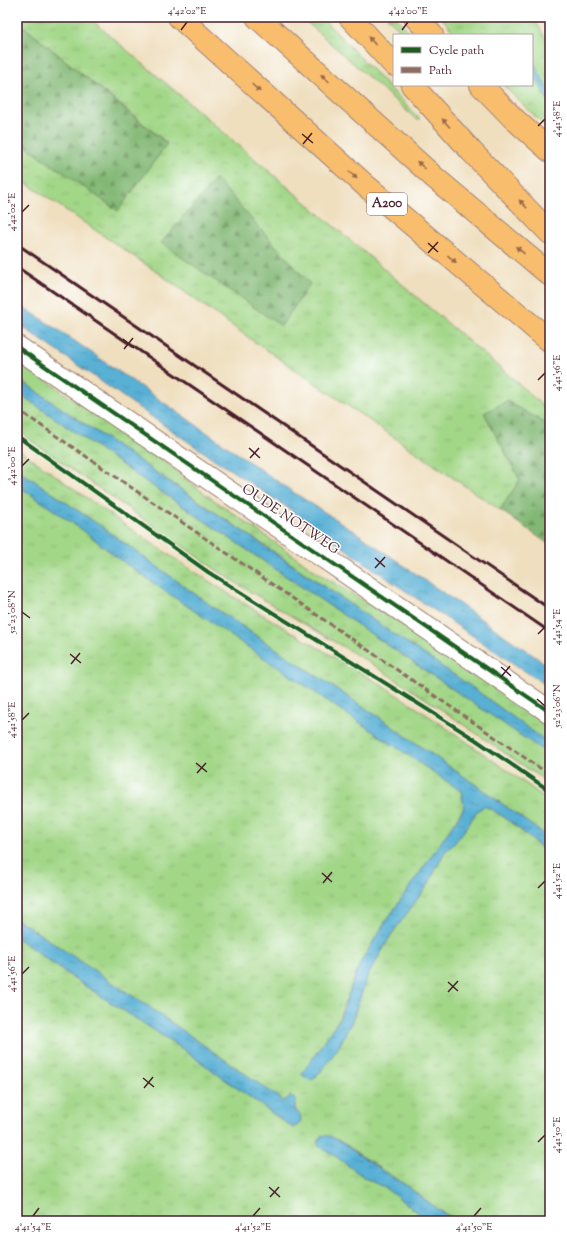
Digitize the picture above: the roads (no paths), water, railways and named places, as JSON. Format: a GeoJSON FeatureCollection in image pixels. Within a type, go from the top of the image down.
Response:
{"type":"FeatureCollection","features":[{"type":"Feature","properties":{"kind":"main road","name":"A200"},"geometry":{"type":"LineString","coordinates":[[162,17],[227,62]]}},
{"type":"Feature","properties":{"kind":"main road","name":"A200"},"geometry":{"type":"LineString","coordinates":[[179,17],[227,62],[365,185],[550,342]]}},
{"type":"Feature","properties":{"kind":"main road"},"geometry":{"type":"LineString","coordinates":[[257,17],[435,178],[550,275]]}},
{"type":"Feature","properties":{"kind":"main road"},"geometry":{"type":"LineString","coordinates":[[350,17],[393,64]]}},
{"type":"Feature","properties":{"kind":"main road"},"geometry":{"type":"LineString","coordinates":[[415,17],[431,34]]}},
{"type":"Feature","properties":{"kind":"main road"},"geometry":{"type":"LineString","coordinates":[[413,86],[472,152],[550,233]]}},
{"type":"Feature","properties":{"kind":"main road"},"geometry":{"type":"LineString","coordinates":[[482,86],[513,118],[550,151]]}},
{"type":"Feature","properties":{"kind":"street","name":"OUDE NOTWEG"},"geometry":{"type":"LineString","coordinates":[[17,347],[550,712]]}},
{"type":"Feature","properties":{"kind":"water"},"geometry":{"type":"Polygon","coordinates":[[[533,61],[550,94],[550,104],[533,73],[533,61]]]}},
{"type":"Feature","properties":{"kind":"water"},"geometry":{"type":"Polygon","coordinates":[[[17,303],[63,333],[293,492],[354,531],[550,667],[550,688],[388,579],[282,504],[178,435],[17,323],[17,303]]]}},
{"type":"Feature","properties":{"kind":"water"},"geometry":{"type":"Polygon","coordinates":[[[17,378],[469,685],[550,744],[550,755],[138,476],[17,392],[17,378]]]}},
{"type":"Feature","properties":{"kind":"water"},"geometry":{"type":"Polygon","coordinates":[[[17,469],[105,529],[213,607],[380,718],[550,839],[550,855],[510,821],[493,810],[484,806],[476,812],[453,845],[445,851],[429,883],[391,935],[367,977],[352,1021],[338,1048],[319,1074],[311,1081],[302,1075],[303,1072],[339,1020],[360,963],[384,924],[459,816],[464,807],[461,791],[162,589],[118,558],[84,531],[17,485],[17,469]]]}},
{"type":"Feature","properties":{"kind":"water"},"geometry":{"type":"Polygon","coordinates":[[[17,919],[149,1007],[284,1101],[291,1096],[296,1100],[295,1111],[300,1114],[300,1123],[293,1128],[174,1043],[79,982],[17,938],[17,919]]]}},
{"type":"Feature","properties":{"kind":"water"},"geometry":{"type":"Polygon","coordinates":[[[322,1135],[335,1138],[345,1144],[457,1221],[429,1221],[385,1188],[365,1178],[325,1150],[317,1141],[322,1135]]]}},
{"type":"Feature","properties":{"kind":"railway"},"geometry":{"type":"LineString","coordinates":[[17,244],[550,609]]}},
{"type":"Feature","properties":{"kind":"railway"},"geometry":{"type":"LineString","coordinates":[[17,267],[550,632]]}}]}
